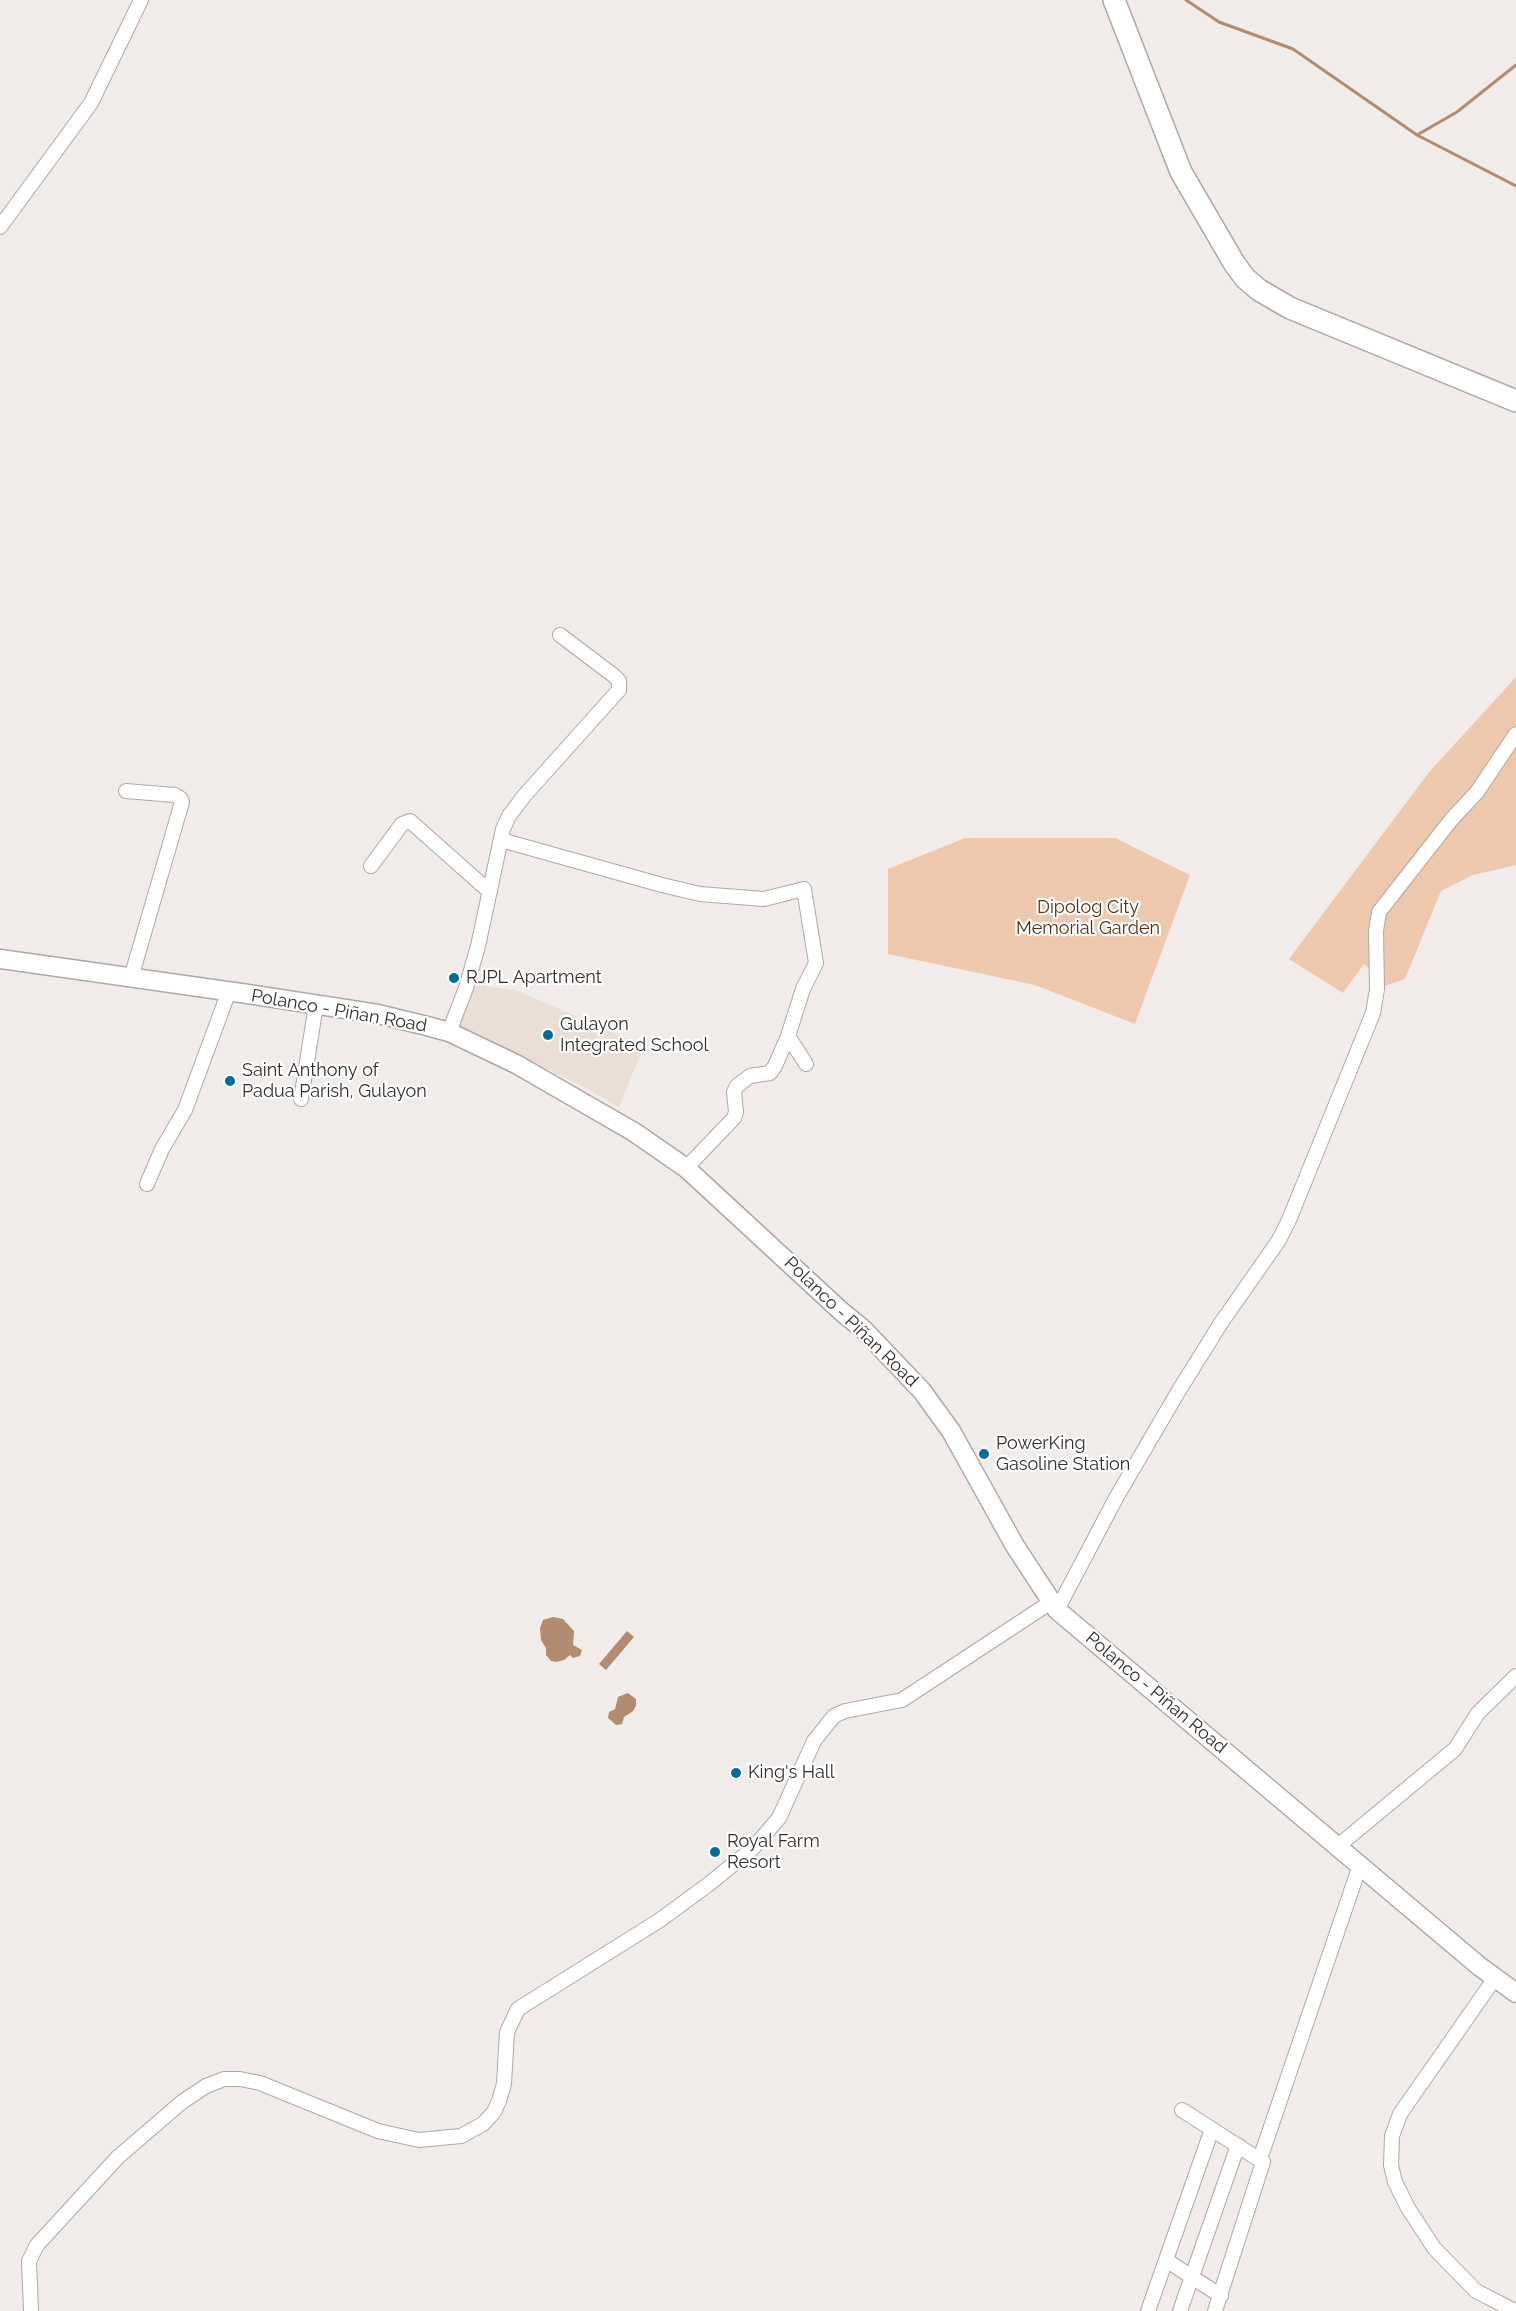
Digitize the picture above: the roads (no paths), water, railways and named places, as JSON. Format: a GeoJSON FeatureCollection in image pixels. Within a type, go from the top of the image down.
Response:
{"type":"FeatureCollection","features":[{"type":"Feature","properties":{"kind":"highway"},"geometry":{"type":"LineString","coordinates":[[1114,0],[1181,172],[1245,278],[1290,308],[1516,400]]}},
{"type":"Feature","properties":{"kind":"main road","name":"Polanco - Piñan Road"},"geometry":{"type":"LineString","coordinates":[[0,959],[378,1014],[449,1032],[516,1064],[634,1132],[686,1168],[863,1329],[922,1390],[951,1431],[1015,1546],[1054,1606],[1360,1865],[1516,1993]]}},
{"type":"Feature","properties":{"kind":"street"},"geometry":{"type":"LineString","coordinates":[[0,227],[100,89],[141,0]]}},
{"type":"Feature","properties":{"kind":"street"},"geometry":{"type":"LineString","coordinates":[[449,1032],[469,977],[501,840],[509,816],[524,796],[619,690],[619,681],[613,675],[560,635]]}},
{"type":"Feature","properties":{"kind":"street"},"geometry":{"type":"LineString","coordinates":[[31,2311],[29,2261],[37,2245],[118,2157],[182,2102],[206,2086],[224,2079],[260,2083],[378,2131],[418,2140],[461,2136],[483,2124],[500,2101],[504,2084],[507,2032],[518,2009],[660,1920],[753,1848],[779,1818],[814,1741],[834,1716],[845,1711],[902,1700],[1054,1606],[1178,1392],[1221,1323],[1279,1240],[1289,1220],[1372,1013],[1377,989],[1376,931],[1379,912],[1451,820],[1477,792],[1516,734]]}},
{"type":"Feature","properties":{"kind":"street"},"geometry":{"type":"LineString","coordinates":[[126,791],[175,795],[182,802],[131,978]]}},
{"type":"Feature","properties":{"kind":"street"},"geometry":{"type":"LineString","coordinates":[[371,866],[402,824],[410,821],[489,892]]}},
{"type":"Feature","properties":{"kind":"street"},"geometry":{"type":"LineString","coordinates":[[501,840],[700,894],[764,899],[804,889],[816,963],[803,989],[788,1036],[770,1073],[750,1076],[738,1086],[734,1092],[736,1112],[734,1118],[686,1168]]}},
{"type":"Feature","properties":{"kind":"street"},"geometry":{"type":"LineString","coordinates":[[147,1184],[162,1149],[184,1110],[229,991]]}},
{"type":"Feature","properties":{"kind":"street"},"geometry":{"type":"LineString","coordinates":[[301,1099],[316,1005]]}},
{"type":"Feature","properties":{"kind":"street"},"geometry":{"type":"LineString","coordinates":[[788,1036],[807,1064]]}},
{"type":"Feature","properties":{"kind":"street"},"geometry":{"type":"LineString","coordinates":[[1338,1846],[1455,1749],[1478,1713],[1516,1676]]}},
{"type":"Feature","properties":{"kind":"street"},"geometry":{"type":"LineString","coordinates":[[1260,2159],[1360,1865]]}},
{"type":"Feature","properties":{"kind":"street"},"geometry":{"type":"LineString","coordinates":[[1495,1978],[1400,2115],[1392,2136],[1391,2165],[1395,2182],[1408,2208],[1434,2248],[1476,2291],[1515,2311]]}},
{"type":"Feature","properties":{"kind":"street"},"geometry":{"type":"LineString","coordinates":[[1182,2110],[1260,2159],[1263,2165],[1215,2311]]}},
{"type":"Feature","properties":{"kind":"street"},"geometry":{"type":"LineString","coordinates":[[1148,2311],[1212,2128]]}},
{"type":"Feature","properties":{"kind":"street"},"geometry":{"type":"LineString","coordinates":[[1180,2311],[1238,2145]]}},
{"type":"Feature","properties":{"kind":"street"},"geometry":{"type":"LineString","coordinates":[[1166,2260],[1221,2296]]}},
{"type":"Feature","properties":{"kind":"waterway"},"geometry":{"type":"LineString","coordinates":[[1186,0],[1219,22],[1293,49],[1417,135],[1516,186]]}},
{"type":"Feature","properties":{"kind":"waterway"},"geometry":{"type":"LineString","coordinates":[[1417,135],[1457,112],[1516,65]]}},
{"type":"Feature","properties":{"kind":"place","name":"RJPL Apartment"},"geometry":{"type":"Point","coordinates":[454,978]}},
{"type":"Feature","properties":{"kind":"place","name":"Gulayon Integrated School"},"geometry":{"type":"Point","coordinates":[548,1035]}},
{"type":"Feature","properties":{"kind":"place","name":"Saint Anthony of Padua Parish, Gulayon"},"geometry":{"type":"Point","coordinates":[230,1081]}},
{"type":"Feature","properties":{"kind":"place","name":"PowerKing Gasoline Station"},"geometry":{"type":"Point","coordinates":[984,1454]}},
{"type":"Feature","properties":{"kind":"place","name":"King's Hall"},"geometry":{"type":"Point","coordinates":[736,1773]}},
{"type":"Feature","properties":{"kind":"place","name":"Royal Farm Resort"},"geometry":{"type":"Point","coordinates":[715,1852]}},
{"type":"Feature","properties":{"kind":"park label","name":"Dipolog City Memorial Garden"},"geometry":{"type":"Point","coordinates":[1088,918]}}]}
